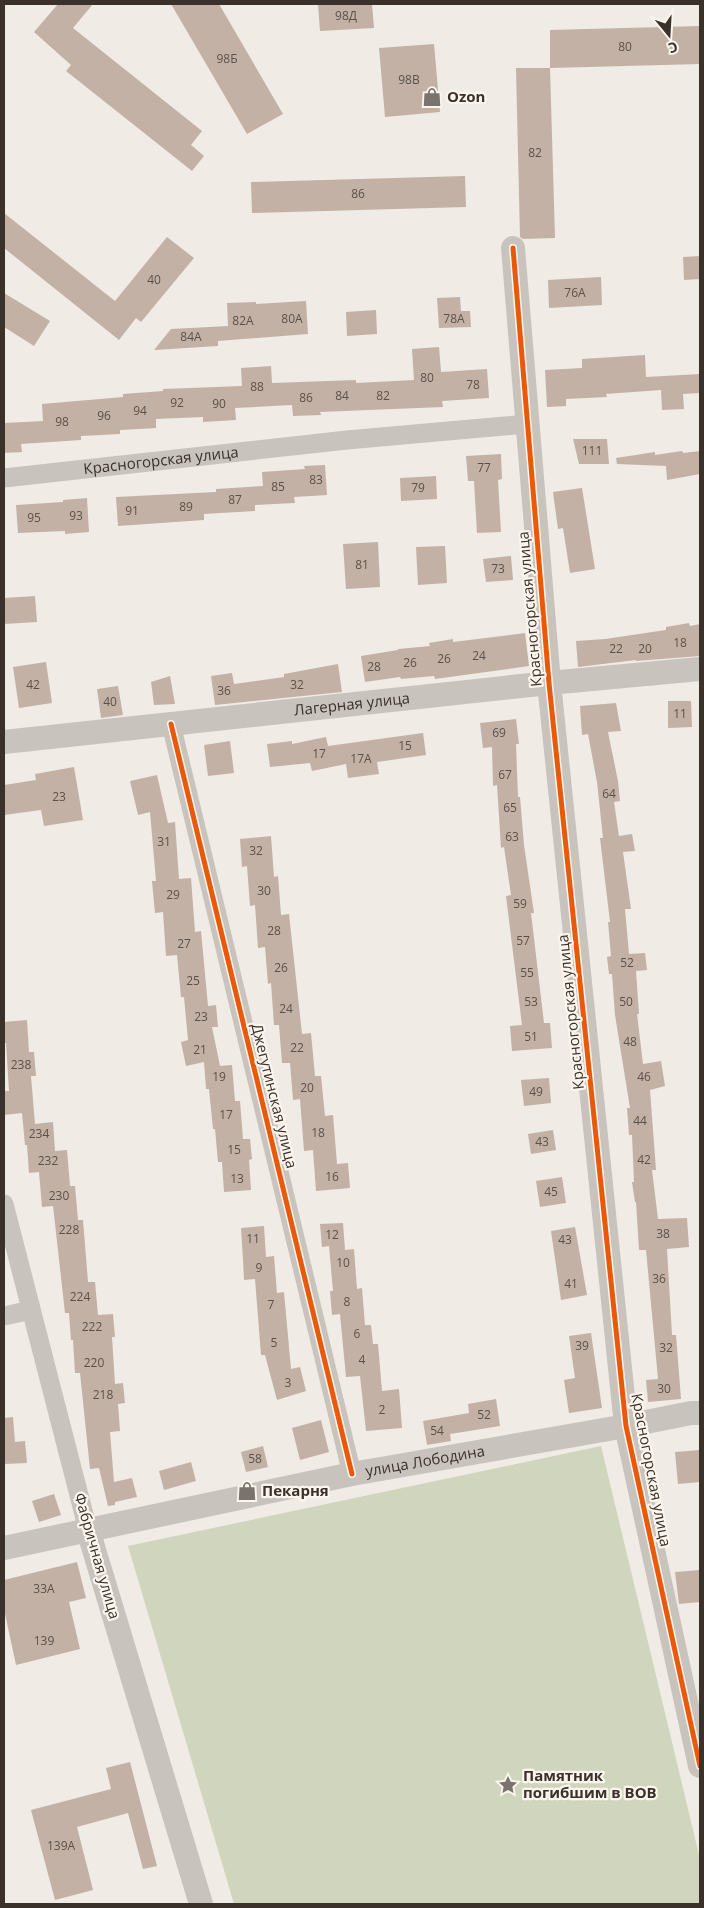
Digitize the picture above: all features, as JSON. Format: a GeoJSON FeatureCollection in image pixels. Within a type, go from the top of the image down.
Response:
{"type":"FeatureCollection","features":[{"type":"Feature","properties":{"kind":"street","name":"Красногорская улица"},"geometry":{"type":"LineString","coordinates":[[513,248],[549,683],[626,1426],[700,1766]]}},
{"type":"Feature","properties":{"kind":"street","name":"Красногорская улица"},"geometry":{"type":"LineString","coordinates":[[4,478],[347,440],[528,424]]}},
{"type":"Feature","properties":{"kind":"street","name":"Лагерная улица"},"geometry":{"type":"LineString","coordinates":[[4,742],[549,683],[700,669]]}},
{"type":"Feature","properties":{"kind":"street","name":"Джегутинская улица"},"geometry":{"type":"LineString","coordinates":[[171,724],[352,1474]]}},
{"type":"Feature","properties":{"kind":"street","name":"Фабричная улица"},"geometry":{"type":"LineString","coordinates":[[4,1204],[88,1530],[201,1904]]}},
{"type":"Feature","properties":{"kind":"street"},"geometry":{"type":"LineString","coordinates":[[4,1316],[31,1310]]}},
{"type":"Feature","properties":{"kind":"street","name":"улица Лободина"},"geometry":{"type":"LineString","coordinates":[[4,1548],[352,1474],[691,1413],[700,1413]]}},
{"type":"Feature","properties":{"kind":"green space"},"geometry":{"type":"Polygon","coordinates":[[[601,1446],[700,1859],[700,1904],[234,1904],[128,1546],[601,1446]]]}},
{"type":"Feature","properties":{"kind":"building"},"geometry":{"type":"Polygon","coordinates":[[[58,4],[93,4],[73,28],[202,131],[191,145],[204,156],[192,171],[66,71],[71,65],[34,32],[58,4]]]}},
{"type":"Feature","properties":{"kind":"building"},"geometry":{"type":"Polygon","coordinates":[[[171,4],[219,4],[283,114],[247,134],[171,4]]]}},
{"type":"Feature","properties":{"kind":"building"},"geometry":{"type":"Polygon","coordinates":[[[318,4],[372,4],[374,28],[320,31],[318,4]]]}},
{"type":"Feature","properties":{"kind":"building"},"geometry":{"type":"Polygon","coordinates":[[[700,26],[700,64],[550,68],[550,30],[700,26]]]}},
{"type":"Feature","properties":{"kind":"building"},"geometry":{"type":"Polygon","coordinates":[[[434,44],[440,112],[385,117],[379,48],[434,44]]]}},
{"type":"Feature","properties":{"kind":"building"},"geometry":{"type":"Polygon","coordinates":[[[516,68],[550,68],[555,238],[523,239],[520,237],[516,68]]]}},
{"type":"Feature","properties":{"kind":"building"},"geometry":{"type":"Polygon","coordinates":[[[465,176],[466,207],[252,213],[251,182],[465,176]]]}},
{"type":"Feature","properties":{"kind":"building"},"geometry":{"type":"Polygon","coordinates":[[[4,213],[115,301],[167,237],[194,258],[141,322],[136,318],[119,340],[4,248],[4,213]]]}},
{"type":"Feature","properties":{"kind":"building"},"geometry":{"type":"Polygon","coordinates":[[[700,256],[700,279],[684,280],[683,257],[700,256]]]}},
{"type":"Feature","properties":{"kind":"building"},"geometry":{"type":"Polygon","coordinates":[[[601,277],[602,305],[549,308],[548,280],[601,277]]]}},
{"type":"Feature","properties":{"kind":"building"},"geometry":{"type":"Polygon","coordinates":[[[4,293],[50,321],[34,346],[4,327],[4,293]]]}},
{"type":"Feature","properties":{"kind":"building"},"geometry":{"type":"Polygon","coordinates":[[[460,297],[461,311],[470,311],[471,327],[439,328],[437,298],[460,297]]]}},
{"type":"Feature","properties":{"kind":"building"},"geometry":{"type":"Polygon","coordinates":[[[306,301],[308,334],[218,341],[218,346],[154,350],[171,329],[228,326],[227,303],[256,302],[256,304],[306,301]]]}},
{"type":"Feature","properties":{"kind":"building"},"geometry":{"type":"Polygon","coordinates":[[[376,310],[377,334],[347,336],[346,312],[376,310]]]}},
{"type":"Feature","properties":{"kind":"building"},"geometry":{"type":"Polygon","coordinates":[[[439,347],[441,372],[487,369],[489,398],[442,401],[443,407],[320,412],[321,415],[293,416],[292,405],[235,408],[236,420],[203,422],[203,417],[156,419],[156,428],[120,430],[120,434],[81,436],[81,440],[21,444],[22,452],[4,453],[4,423],[43,421],[42,404],[123,397],[123,394],[163,391],[163,389],[242,386],[241,368],[271,366],[272,383],[356,380],[356,383],[414,380],[412,349],[439,347]]]}},
{"type":"Feature","properties":{"kind":"building"},"geometry":{"type":"Polygon","coordinates":[[[645,355],[646,377],[700,374],[700,393],[683,394],[684,409],[662,410],[661,390],[606,394],[607,397],[566,399],[566,406],[547,407],[545,370],[582,368],[582,359],[645,355]]]}},
{"type":"Feature","properties":{"kind":"building"},"geometry":{"type":"Polygon","coordinates":[[[573,439],[607,439],[609,464],[579,464],[573,439]]]}},
{"type":"Feature","properties":{"kind":"building"},"geometry":{"type":"Polygon","coordinates":[[[682,451],[683,453],[700,451],[700,474],[667,480],[666,466],[617,464],[616,458],[655,452],[655,455],[682,451]]]}},
{"type":"Feature","properties":{"kind":"building"},"geometry":{"type":"Polygon","coordinates":[[[501,454],[502,479],[498,480],[501,532],[477,533],[474,481],[468,481],[466,456],[501,454]]]}},
{"type":"Feature","properties":{"kind":"building"},"geometry":{"type":"Polygon","coordinates":[[[325,465],[327,495],[294,497],[295,503],[255,505],[255,511],[204,514],[204,520],[118,526],[116,497],[216,492],[216,489],[263,486],[262,472],[305,469],[304,466],[325,465]]]}},
{"type":"Feature","properties":{"kind":"building"},"geometry":{"type":"Polygon","coordinates":[[[436,476],[437,499],[401,501],[400,478],[436,476]]]}},
{"type":"Feature","properties":{"kind":"building"},"geometry":{"type":"Polygon","coordinates":[[[582,488],[595,569],[570,573],[563,528],[558,529],[553,492],[582,488]]]}},
{"type":"Feature","properties":{"kind":"building"},"geometry":{"type":"Polygon","coordinates":[[[87,498],[89,532],[65,534],[65,531],[18,533],[16,505],[63,502],[63,500],[87,498]]]}},
{"type":"Feature","properties":{"kind":"building"},"geometry":{"type":"Polygon","coordinates":[[[378,542],[380,587],[346,589],[343,544],[378,542]]]}},
{"type":"Feature","properties":{"kind":"building"},"geometry":{"type":"Polygon","coordinates":[[[445,546],[447,583],[418,585],[416,547],[445,546]]]}},
{"type":"Feature","properties":{"kind":"building"},"geometry":{"type":"Polygon","coordinates":[[[511,556],[513,580],[486,582],[483,559],[511,556]]]}},
{"type":"Feature","properties":{"kind":"building"},"geometry":{"type":"Polygon","coordinates":[[[35,596],[37,622],[4,624],[4,598],[35,596]]]}},
{"type":"Feature","properties":{"kind":"building"},"geometry":{"type":"Polygon","coordinates":[[[689,623],[690,626],[700,624],[700,656],[636,660],[578,667],[576,641],[605,639],[666,630],[666,627],[689,623]]]}},
{"type":"Feature","properties":{"kind":"building"},"geometry":{"type":"Polygon","coordinates":[[[525,633],[529,666],[435,679],[434,676],[401,679],[400,677],[365,682],[361,656],[398,649],[430,646],[429,643],[453,639],[453,642],[525,633]]]}},
{"type":"Feature","properties":{"kind":"building"},"geometry":{"type":"Polygon","coordinates":[[[46,662],[52,703],[19,708],[13,667],[46,662]]]}},
{"type":"Feature","properties":{"kind":"building"},"geometry":{"type":"Polygon","coordinates":[[[338,664],[342,692],[215,705],[211,676],[232,673],[234,684],[284,677],[284,674],[338,664]]]}},
{"type":"Feature","properties":{"kind":"building"},"geometry":{"type":"Polygon","coordinates":[[[170,676],[175,704],[154,705],[151,682],[170,676]]]}},
{"type":"Feature","properties":{"kind":"building"},"geometry":{"type":"Polygon","coordinates":[[[118,686],[123,715],[101,718],[97,689],[118,686]]]}},
{"type":"Feature","properties":{"kind":"building"},"geometry":{"type":"Polygon","coordinates":[[[668,701],[691,701],[692,727],[668,728],[668,701]]]}},
{"type":"Feature","properties":{"kind":"building"},"geometry":{"type":"Polygon","coordinates":[[[616,703],[621,731],[608,732],[620,801],[614,802],[619,836],[632,834],[635,851],[623,852],[631,909],[625,909],[629,954],[645,953],[647,970],[636,971],[639,1014],[637,1014],[643,1064],[661,1061],[665,1086],[650,1090],[656,1170],[652,1170],[658,1219],[687,1218],[689,1247],[667,1249],[672,1335],[676,1335],[681,1399],[648,1402],[646,1380],[658,1379],[646,1250],[639,1250],[636,1202],[632,1182],[634,1182],[632,1135],[629,1135],[627,1108],[630,1108],[615,1015],[612,974],[609,974],[607,957],[611,956],[608,922],[610,922],[600,838],[603,838],[597,782],[588,734],[582,735],[580,706],[616,703]]]}},
{"type":"Feature","properties":{"kind":"building"},"geometry":{"type":"Polygon","coordinates":[[[516,719],[519,744],[516,744],[518,797],[520,797],[524,845],[534,913],[531,913],[544,1023],[550,1023],[552,1048],[512,1051],[510,1026],[522,1025],[506,896],[511,895],[504,847],[501,848],[497,785],[493,786],[492,747],[483,748],[480,723],[516,719]]]}},
{"type":"Feature","properties":{"kind":"building"},"geometry":{"type":"Polygon","coordinates":[[[423,733],[426,755],[377,762],[379,774],[348,778],[346,764],[312,771],[310,763],[270,767],[267,744],[292,741],[292,744],[326,737],[328,746],[423,733]]]}},
{"type":"Feature","properties":{"kind":"building"},"geometry":{"type":"Polygon","coordinates":[[[230,741],[234,773],[208,776],[204,745],[230,741]]]}},
{"type":"Feature","properties":{"kind":"building"},"geometry":{"type":"Polygon","coordinates":[[[74,767],[83,820],[44,826],[41,810],[4,815],[4,785],[36,780],[35,774],[74,767]]]}},
{"type":"Feature","properties":{"kind":"building"},"geometry":{"type":"Polygon","coordinates":[[[157,775],[168,823],[175,822],[179,879],[191,878],[195,932],[201,931],[208,1006],[216,1005],[218,1027],[212,1027],[220,1066],[232,1065],[235,1101],[240,1101],[243,1139],[250,1139],[252,1159],[249,1160],[251,1190],[224,1192],[222,1162],[218,1162],[209,1089],[206,1089],[204,1062],[186,1066],[181,1042],[188,1040],[184,997],[181,997],[177,955],[166,956],[163,912],[155,913],[152,881],[156,881],[150,812],[138,815],[130,781],[157,775]]]}},
{"type":"Feature","properties":{"kind":"building"},"geometry":{"type":"Polygon","coordinates":[[[271,836],[274,877],[278,876],[281,915],[289,914],[302,1034],[311,1033],[315,1076],[321,1076],[325,1116],[333,1115],[337,1164],[348,1163],[350,1188],[316,1191],[313,1150],[304,1151],[300,1099],[293,1100],[290,1063],[282,1063],[279,1025],[274,1025],[271,983],[268,984],[265,947],[258,948],[255,905],[250,906],[247,866],[242,867],[240,839],[271,836]]]}},
{"type":"Feature","properties":{"kind":"building"},"geometry":{"type":"Polygon","coordinates":[[[27,1020],[29,1052],[34,1052],[36,1076],[31,1076],[35,1124],[53,1122],[55,1151],[67,1150],[70,1186],[75,1186],[78,1220],[83,1220],[88,1282],[95,1282],[98,1315],[113,1314],[115,1337],[112,1337],[115,1384],[123,1383],[125,1403],[118,1404],[120,1431],[110,1432],[114,1482],[132,1478],[137,1497],[115,1502],[115,1505],[108,1506],[99,1468],[90,1469],[80,1373],[75,1373],[69,1313],[65,1313],[53,1206],[42,1207],[39,1172],[29,1173],[22,1113],[4,1115],[4,1091],[9,1091],[6,1043],[4,1043],[4,1022],[27,1020]]]}},
{"type":"Feature","properties":{"kind":"building"},"geometry":{"type":"Polygon","coordinates":[[[549,1078],[551,1103],[524,1106],[521,1080],[549,1078]]]}},
{"type":"Feature","properties":{"kind":"building"},"geometry":{"type":"Polygon","coordinates":[[[553,1130],[556,1150],[531,1154],[528,1134],[553,1130]]]}},
{"type":"Feature","properties":{"kind":"building"},"geometry":{"type":"Polygon","coordinates":[[[562,1177],[566,1203],[540,1207],[536,1181],[562,1177]]]}},
{"type":"Feature","properties":{"kind":"building"},"geometry":{"type":"Polygon","coordinates":[[[343,1223],[345,1250],[354,1249],[357,1289],[362,1288],[365,1325],[371,1325],[373,1344],[378,1344],[382,1391],[399,1389],[402,1428],[366,1431],[360,1376],[346,1377],[340,1314],[332,1315],[330,1291],[333,1291],[329,1246],[322,1247],[320,1224],[343,1223]]]}},
{"type":"Feature","properties":{"kind":"building"},"geometry":{"type":"Polygon","coordinates":[[[264,1226],[266,1257],[274,1256],[277,1293],[284,1292],[291,1369],[300,1367],[306,1391],[277,1400],[265,1355],[261,1355],[255,1279],[244,1280],[241,1228],[264,1226]]]}},
{"type":"Feature","properties":{"kind":"building"},"geometry":{"type":"Polygon","coordinates":[[[575,1227],[587,1295],[561,1300],[551,1231],[575,1227]]]}},
{"type":"Feature","properties":{"kind":"building"},"geometry":{"type":"Polygon","coordinates":[[[591,1333],[602,1408],[569,1413],[564,1380],[575,1378],[569,1336],[591,1333]]]}},
{"type":"Feature","properties":{"kind":"building"},"geometry":{"type":"Polygon","coordinates":[[[496,1399],[500,1426],[450,1434],[451,1441],[427,1445],[423,1421],[469,1413],[468,1404],[496,1399]]]}},
{"type":"Feature","properties":{"kind":"building"},"geometry":{"type":"Polygon","coordinates":[[[13,1417],[15,1442],[25,1441],[27,1463],[4,1464],[4,1418],[13,1417]]]}},
{"type":"Feature","properties":{"kind":"building"},"geometry":{"type":"Polygon","coordinates":[[[321,1420],[329,1452],[300,1460],[292,1428],[321,1420]]]}},
{"type":"Feature","properties":{"kind":"building"},"geometry":{"type":"Polygon","coordinates":[[[263,1446],[268,1467],[246,1472],[241,1452],[263,1446]]]}},
{"type":"Feature","properties":{"kind":"building"},"geometry":{"type":"Polygon","coordinates":[[[700,1450],[700,1482],[678,1484],[675,1452],[700,1450]]]}},
{"type":"Feature","properties":{"kind":"building"},"geometry":{"type":"Polygon","coordinates":[[[191,1462],[196,1481],[164,1490],[159,1471],[191,1462]]]}},
{"type":"Feature","properties":{"kind":"building"},"geometry":{"type":"Polygon","coordinates":[[[54,1494],[61,1515],[39,1522],[32,1501],[54,1494]]]}},
{"type":"Feature","properties":{"kind":"building"},"geometry":{"type":"Polygon","coordinates":[[[77,1562],[86,1598],[69,1602],[80,1649],[16,1665],[4,1609],[4,1580],[77,1562]]]}},
{"type":"Feature","properties":{"kind":"building"},"geometry":{"type":"Polygon","coordinates":[[[700,1570],[700,1602],[679,1604],[675,1572],[700,1570]]]}},
{"type":"Feature","properties":{"kind":"building"},"geometry":{"type":"Polygon","coordinates":[[[130,1762],[157,1866],[143,1869],[128,1813],[77,1827],[93,1890],[55,1900],[31,1810],[111,1789],[106,1768],[130,1762]]]}},
{"type":"Feature","properties":{"kind":"cycle path"},"geometry":{"type":"LineString","coordinates":[[513,248],[549,683],[626,1426],[700,1766]]}},
{"type":"Feature","properties":{"kind":"cycle path"},"geometry":{"type":"LineString","coordinates":[[171,724],[352,1474]]}},
{"type":"Feature","properties":{"kind":"place","name":"Ozon"},"geometry":{"type":"Point","coordinates":[432,97]}},
{"type":"Feature","properties":{"kind":"place","name":"Пекарня"},"geometry":{"type":"Point","coordinates":[247,1491]}},
{"type":"Feature","properties":{"kind":"place","name":"Памятник погибшим в ВОВ"},"geometry":{"type":"Point","coordinates":[508,1785]}}]}
